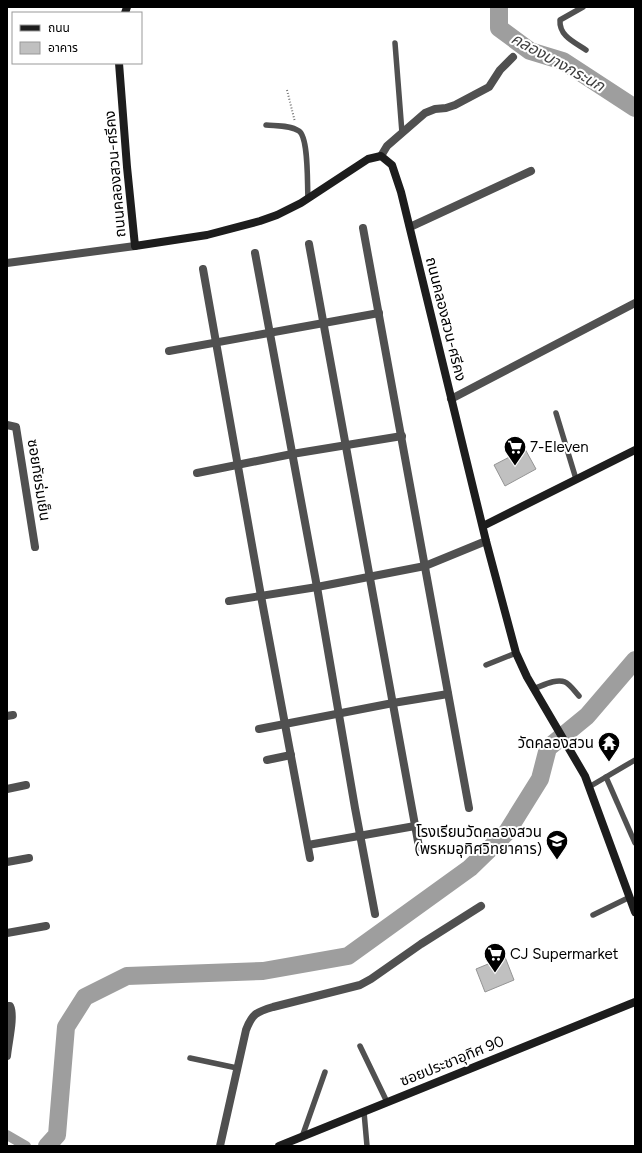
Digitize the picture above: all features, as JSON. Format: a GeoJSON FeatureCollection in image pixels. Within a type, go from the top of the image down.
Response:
{"type":"FeatureCollection","features":[{"type":"Feature","properties":{"kind":"street"},"geometry":{"type":"LineString","coordinates":[[381,156],[387,146],[425,113],[431,110],[455,105],[482,92],[493,83],[500,70],[513,57]]}},
{"type":"Feature","properties":{"kind":"street","name":"ถนนคลองสวน-ศรีคง"},"geometry":{"type":"LineString","coordinates":[[119,64],[136,246],[207,234],[260,221],[308,198],[368,159],[381,156],[392,165],[410,227],[486,541],[516,653],[550,718],[585,776],[635,912]]}},
{"type":"Feature","properties":{"kind":"street"},"geometry":{"type":"LineString","coordinates":[[410,227],[531,171]]}},
{"type":"Feature","properties":{"kind":"street"},"geometry":{"type":"LineString","coordinates":[[363,228],[469,808]]}},
{"type":"Feature","properties":{"kind":"street"},"geometry":{"type":"LineString","coordinates":[[309,244],[419,847]]}},
{"type":"Feature","properties":{"kind":"street"},"geometry":{"type":"LineString","coordinates":[[7,263],[136,246]]}},
{"type":"Feature","properties":{"kind":"street"},"geometry":{"type":"LineString","coordinates":[[255,253],[317,587],[375,914]]}},
{"type":"Feature","properties":{"kind":"street"},"geometry":{"type":"LineString","coordinates":[[203,269],[261,596],[310,858]]}},
{"type":"Feature","properties":{"kind":"street"},"geometry":{"type":"LineString","coordinates":[[451,399],[635,303]]}},
{"type":"Feature","properties":{"kind":"street"},"geometry":{"type":"LineString","coordinates":[[169,351],[379,313]]}},
{"type":"Feature","properties":{"kind":"street","name":"ซอยทัยร่มเย็น"},"geometry":{"type":"LineString","coordinates":[[7,425],[16,427],[35,547]]}},
{"type":"Feature","properties":{"kind":"street"},"geometry":{"type":"LineString","coordinates":[[197,473],[292,454],[402,436]]}},
{"type":"Feature","properties":{"kind":"street"},"geometry":{"type":"LineString","coordinates":[[483,526],[635,450]]}},
{"type":"Feature","properties":{"kind":"street"},"geometry":{"type":"LineString","coordinates":[[229,602],[425,566],[486,541]]}},
{"type":"Feature","properties":{"kind":"street"},"geometry":{"type":"LineString","coordinates":[[259,729],[448,694]]}},
{"type":"Feature","properties":{"kind":"street"},"geometry":{"type":"LineString","coordinates":[[267,760],[291,756]]}},
{"type":"Feature","properties":{"kind":"street"},"geometry":{"type":"LineString","coordinates":[[7,789],[26,786]]}},
{"type":"Feature","properties":{"kind":"street"},"geometry":{"type":"LineString","coordinates":[[308,846],[415,826]]}},
{"type":"Feature","properties":{"kind":"street"},"geometry":{"type":"LineString","coordinates":[[7,862],[29,858]]}},
{"type":"Feature","properties":{"kind":"street"},"geometry":{"type":"LineString","coordinates":[[220,1146],[246,1030],[251,1017],[273,1007],[360,985],[481,906]]}},
{"type":"Feature","properties":{"kind":"street"},"geometry":{"type":"LineString","coordinates":[[7,932],[46,926]]}},
{"type":"Feature","properties":{"kind":"street","name":"ซอยประชาอุทิศ 90"},"geometry":{"type":"LineString","coordinates":[[279,1146],[635,1002]]}},
{"type":"Feature","properties":{"kind":"street"},"geometry":{"type":"LineString","coordinates":[[7,1006],[10,1006],[12,1018],[7,1056]]}},
{"type":"Feature","properties":{"kind":"lane"},"geometry":{"type":"LineString","coordinates":[[583,7],[560,20],[560,26],[566,37],[586,50]]}},
{"type":"Feature","properties":{"kind":"lane"},"geometry":{"type":"LineString","coordinates":[[395,43],[402,133]]}},
{"type":"Feature","properties":{"kind":"lane"},"geometry":{"type":"LineString","coordinates":[[266,125],[290,127],[300,132],[304,138],[307,158],[308,198]]}},
{"type":"Feature","properties":{"kind":"lane"},"geometry":{"type":"LineString","coordinates":[[556,413],[576,479]]}},
{"type":"Feature","properties":{"kind":"lane"},"geometry":{"type":"LineString","coordinates":[[486,665],[516,653]]}},
{"type":"Feature","properties":{"kind":"lane"},"geometry":{"type":"LineString","coordinates":[[534,689],[554,682],[562,682],[566,683],[579,696]]}},
{"type":"Feature","properties":{"kind":"lane"},"geometry":{"type":"LineString","coordinates":[[589,787],[635,760]]}},
{"type":"Feature","properties":{"kind":"lane"},"geometry":{"type":"LineString","coordinates":[[606,777],[635,843]]}},
{"type":"Feature","properties":{"kind":"lane"},"geometry":{"type":"LineString","coordinates":[[593,915],[630,897]]}},
{"type":"Feature","properties":{"kind":"lane"},"geometry":{"type":"LineString","coordinates":[[360,1046],[387,1102]]}},
{"type":"Feature","properties":{"kind":"lane"},"geometry":{"type":"LineString","coordinates":[[190,1058],[237,1068]]}},
{"type":"Feature","properties":{"kind":"lane"},"geometry":{"type":"LineString","coordinates":[[302,1137],[325,1072]]}},
{"type":"Feature","properties":{"kind":"lane"},"geometry":{"type":"LineString","coordinates":[[364,1112],[367,1146]]}},
{"type":"Feature","properties":{"kind":"path"},"geometry":{"type":"LineString","coordinates":[[287,90],[298,131]]}},
{"type":"Feature","properties":{"kind":"building","name":"7-Eleven"},"geometry":{"type":"Polygon","coordinates":[[[525,449],[536,469],[505,486],[494,465],[525,449]]]}},
{"type":"Feature","properties":{"kind":"building","name":"CJ Supermarket"},"geometry":{"type":"Polygon","coordinates":[[[505,957],[514,980],[485,992],[476,969],[505,957]]]}},
{"type":"Feature","properties":{"kind":"waterway","name":"คลองบางกระนก"},"geometry":{"type":"LineString","coordinates":[[499,7],[499,28],[530,51],[563,61],[635,108]]}},
{"type":"Feature","properties":{"kind":"waterway"},"geometry":{"type":"LineString","coordinates":[[47,1146],[57,1135],[66,1027],[85,997],[127,976],[263,971],[348,956],[470,868],[507,832],[540,779],[548,748],[587,716],[635,660]]}},
{"type":"Feature","properties":{"kind":"waterway"},"geometry":{"type":"LineString","coordinates":[[7,1135],[26,1146]]}},
{"type":"Feature","properties":{"kind":"place","name":"7-Eleven"},"geometry":{"type":"Point","coordinates":[515,466]}},
{"type":"Feature","properties":{"kind":"place","name":"วัดคลองสวน"},"geometry":{"type":"Point","coordinates":[609,762]}},
{"type":"Feature","properties":{"kind":"place","name":"โรงเรียนวัดคลองสวน (พรหมอุทิศวิทยาคาร)"},"geometry":{"type":"Point","coordinates":[557,860]}},
{"type":"Feature","properties":{"kind":"place","name":"CJ Supermarket"},"geometry":{"type":"Point","coordinates":[495,974]}}]}
